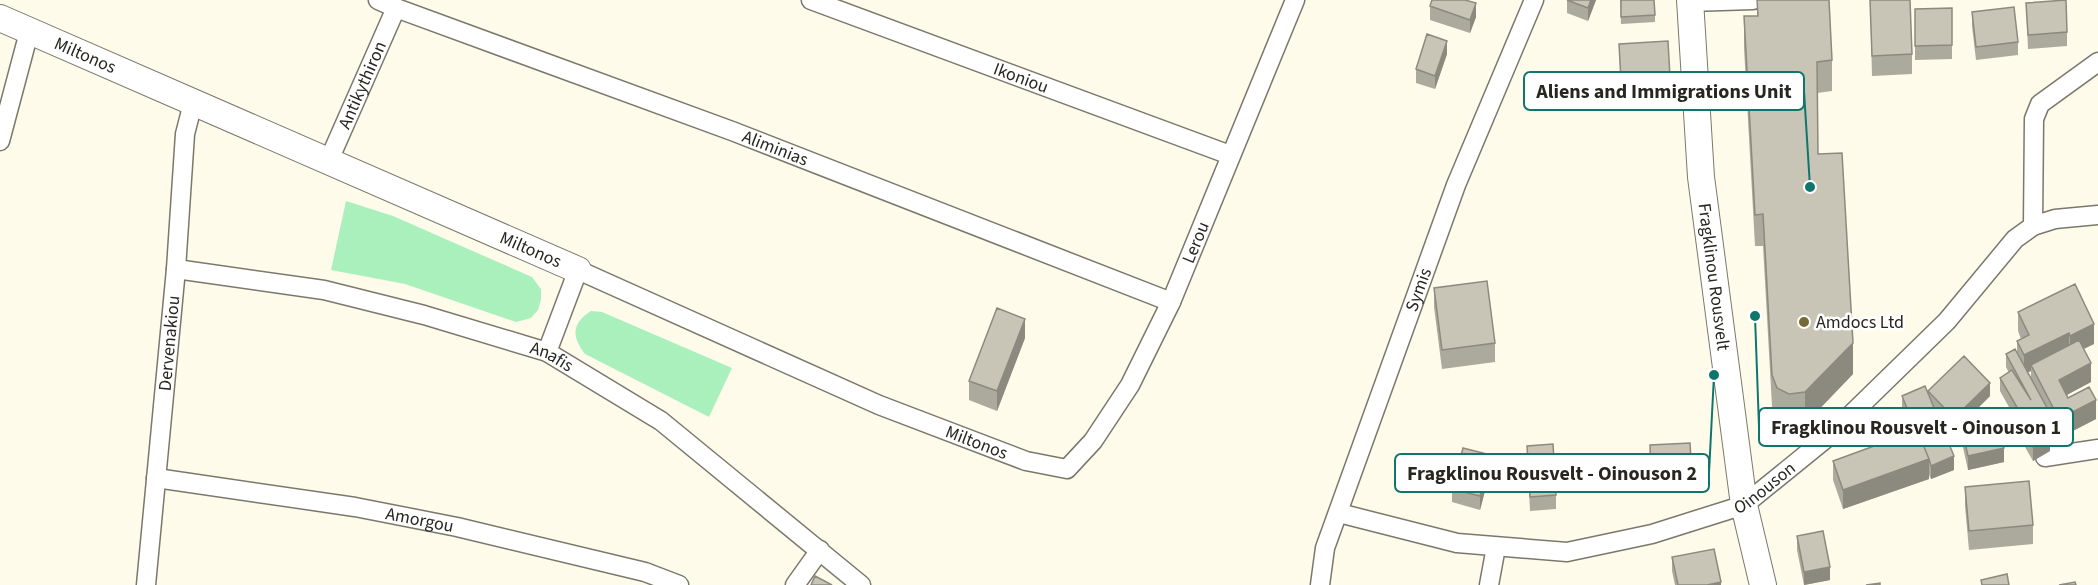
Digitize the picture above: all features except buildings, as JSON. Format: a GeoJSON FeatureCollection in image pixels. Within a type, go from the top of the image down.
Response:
{"type":"FeatureCollection","features":[{"type":"Feature","properties":{"kind":"street","name":"Aliminias"},"geometry":{"type":"LineString","coordinates":[[378,0],[717,125],[1171,302]]}},
{"type":"Feature","properties":{"kind":"street","name":"Ikoniou"},"geometry":{"type":"LineString","coordinates":[[811,0],[1230,155]]}},
{"type":"Feature","properties":{"kind":"street","name":"Lerou"},"geometry":{"type":"LineString","coordinates":[[1067,469],[1093,441],[1130,385],[1171,302],[1295,0]]}},
{"type":"Feature","properties":{"kind":"street","name":"Symis"},"geometry":{"type":"LineString","coordinates":[[1320,585],[1325,548],[1456,185],[1534,0]]}},
{"type":"Feature","properties":{"kind":"street"},"geometry":{"type":"LineString","coordinates":[[1690,1],[1753,0]]}},
{"type":"Feature","properties":{"kind":"street","name":"Fragklinou Rousvelt"},"geometry":{"type":"LineString","coordinates":[[1690,1],[1701,177],[1744,505],[1763,585]]}},
{"type":"Feature","properties":{"kind":"street","name":"Antikythiron"},"geometry":{"type":"LineString","coordinates":[[329,160],[396,8]]}},
{"type":"Feature","properties":{"kind":"street","name":"Miltonos"},"geometry":{"type":"LineString","coordinates":[[0,18],[329,160],[879,405],[1026,461],[1067,469]]}},
{"type":"Feature","properties":{"kind":"street"},"geometry":{"type":"LineString","coordinates":[[0,141],[29,32]]}},
{"type":"Feature","properties":{"kind":"street"},"geometry":{"type":"LineString","coordinates":[[2032,226],[2034,119],[2040,104],[2098,62]]}},
{"type":"Feature","properties":{"kind":"street","name":"Dervenakiou"},"geometry":{"type":"LineString","coordinates":[[146,585],[176,269],[185,134],[193,103]]}},
{"type":"Feature","properties":{"kind":"street","name":"Oinouson"},"geometry":{"type":"LineString","coordinates":[[1339,513],[1457,543],[1566,552],[1652,534],[1744,505],[1828,436],[1874,392],[1947,321],[2015,240],[2032,226],[2055,219],[2098,215]]}},
{"type":"Feature","properties":{"kind":"street","name":"Anafis"},"geometry":{"type":"LineString","coordinates":[[176,269],[324,290],[424,315],[547,352],[661,421],[861,585]]}},
{"type":"Feature","properties":{"kind":"street"},"geometry":{"type":"LineString","coordinates":[[547,352],[578,270]]}},
{"type":"Feature","properties":{"kind":"street"},"geometry":{"type":"LineString","coordinates":[[2045,457],[2098,449]]}},
{"type":"Feature","properties":{"kind":"street","name":"Amorgou"},"geometry":{"type":"LineString","coordinates":[[156,478],[355,507],[457,527],[645,572],[679,585]]}},
{"type":"Feature","properties":{"kind":"street"},"geometry":{"type":"LineString","coordinates":[[1489,585],[1496,547]]}},
{"type":"Feature","properties":{"kind":"street"},"geometry":{"type":"LineString","coordinates":[[795,585],[820,550]]}},
{"type":"Feature","properties":{"kind":"green space"},"geometry":{"type":"Polygon","coordinates":[[[346,201],[393,216],[532,277],[541,289],[538,310],[531,318],[516,322],[405,284],[331,270],[346,201]]]}},
{"type":"Feature","properties":{"kind":"green space"},"geometry":{"type":"Polygon","coordinates":[[[591,311],[602,312],[732,368],[709,417],[585,354],[577,341],[576,330],[580,320],[591,311]]]}},
{"type":"Feature","properties":{"kind":"place","name":"Aliens and Immigrations Unit"},"geometry":{"type":"Point","coordinates":[1810,187]}},
{"type":"Feature","properties":{"kind":"place","name":"Fragklinou Rousvelt - Oinouson 1"},"geometry":{"type":"Point","coordinates":[1755,316]}},
{"type":"Feature","properties":{"kind":"place","name":"Amdocs Ltd"},"geometry":{"type":"Point","coordinates":[1804,322]}},
{"type":"Feature","properties":{"kind":"place","name":"Fragklinou Rousvelt - Oinouson 2"},"geometry":{"type":"Point","coordinates":[1714,375]}}]}
